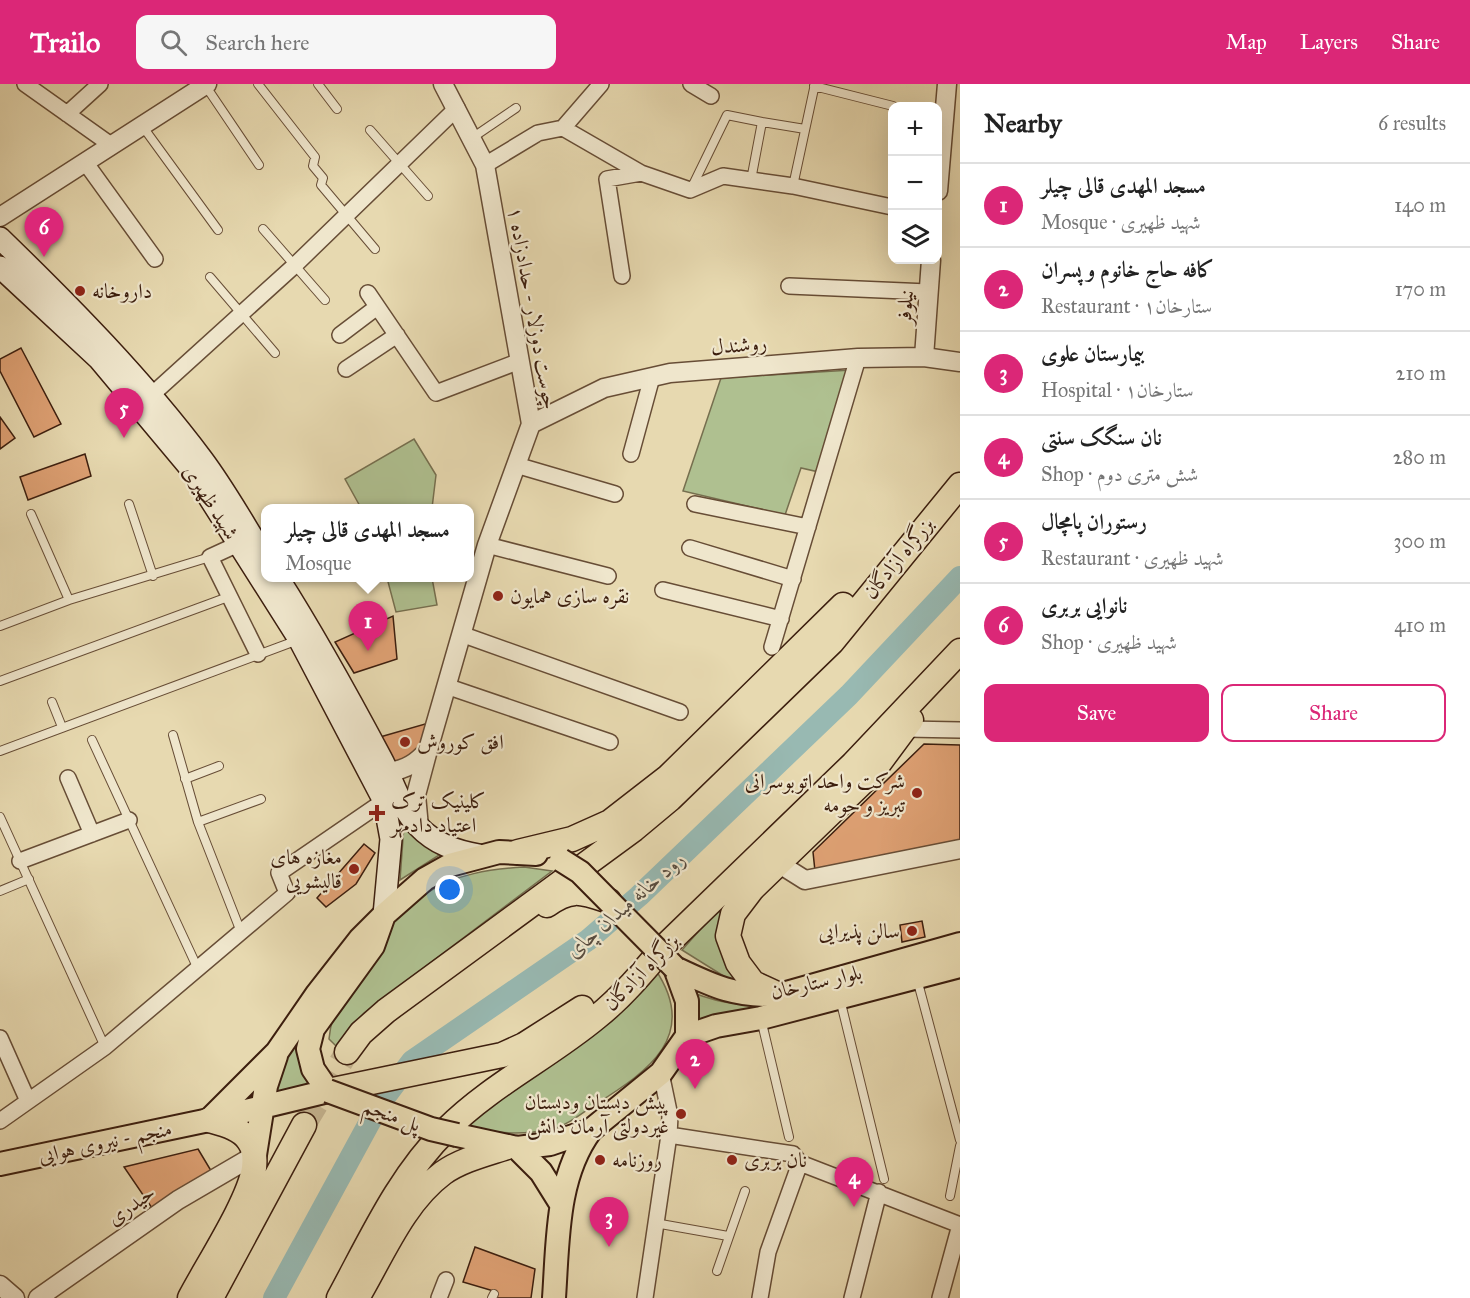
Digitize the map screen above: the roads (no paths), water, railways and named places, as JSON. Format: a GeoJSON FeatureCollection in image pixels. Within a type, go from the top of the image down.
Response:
{"type":"FeatureCollection","features":[{"type":"Feature","properties":{"kind":"highway","name":"بزرگراه آزادگان"},"geometry":{"type":"LineString","coordinates":[[609,902],[584,893],[569,892],[558,897],[346,1052],[361,1033],[386,1011],[634,829],[670,799],[832,642],[933,514],[960,485]]}},
{"type":"Feature","properties":{"kind":"highway"},"geometry":{"type":"LineString","coordinates":[[518,852],[572,839],[610,822],[668,777],[831,619],[883,558],[933,514]]}},
{"type":"Feature","properties":{"kind":"highway","name":"بزرگراه آزادگان"},"geometry":{"type":"LineString","coordinates":[[339,1298],[389,1204],[412,1168],[446,1129],[477,1102],[597,1017],[637,979],[669,958],[960,651]]}},
{"type":"Feature","properties":{"kind":"highway"},"geometry":{"type":"LineString","coordinates":[[779,995],[753,983],[738,963],[728,936],[734,914],[752,889],[871,774],[906,729],[936,675]]}},
{"type":"Feature","properties":{"kind":"highway"},"geometry":{"type":"LineString","coordinates":[[328,1091],[502,1055],[524,1045],[669,958]]}},
{"type":"Feature","properties":{"kind":"highway"},"geometry":{"type":"LineString","coordinates":[[190,1298],[244,1197],[254,1171],[255,1155],[249,1141],[241,1133],[209,1120]]}},
{"type":"Feature","properties":{"kind":"highway"},"geometry":{"type":"LineString","coordinates":[[211,1298],[304,1125]]}},
{"type":"Feature","properties":{"kind":"highway"},"geometry":{"type":"LineString","coordinates":[[357,1298],[417,1198],[443,1173],[468,1161],[512,1148]]}},
{"type":"Feature","properties":{"kind":"main road","name":"شهید ظهیری"},"geometry":{"type":"LineString","coordinates":[[0,238],[65,302],[145,401]]}},
{"type":"Feature","properties":{"kind":"main road","name":"شهید ظهیری"},"geometry":{"type":"LineString","coordinates":[[0,267],[145,401],[203,461],[245,541],[261,566]]}},
{"type":"Feature","properties":{"kind":"main road","name":"شهید ظهیری"},"geometry":{"type":"LineString","coordinates":[[245,541],[261,555]]}},
{"type":"Feature","properties":{"kind":"main road","name":"شهید ظهیری"},"geometry":{"type":"LineString","coordinates":[[271,582],[389,772],[410,817],[419,827],[447,847],[479,855]]}},
{"type":"Feature","properties":{"kind":"main road","name":"شهید ظهیری"},"geometry":{"type":"LineString","coordinates":[[280,582],[384,801],[391,839],[384,915]]}},
{"type":"Feature","properties":{"kind":"main road"},"geometry":{"type":"LineString","coordinates":[[209,1120],[277,1052],[317,994],[360,939],[425,879],[450,865],[479,855],[518,852],[542,854],[561,860],[580,872],[669,958],[687,1001],[687,1036],[661,1073],[591,1130],[550,1144],[512,1148]]}},
{"type":"Feature","properties":{"kind":"main road"},"geometry":{"type":"LineString","coordinates":[[328,1091],[313,1069],[308,1049],[312,1029],[373,946],[384,915]]}},
{"type":"Feature","properties":{"kind":"main road","name":"بلوار ستارخان"},"geometry":{"type":"LineString","coordinates":[[669,958],[723,991],[751,996],[779,995],[960,944]]}},
{"type":"Feature","properties":{"kind":"main road","name":"بلوار ستارخان"},"geometry":{"type":"LineString","coordinates":[[687,1036],[716,1026],[761,1018],[960,966]]}},
{"type":"Feature","properties":{"kind":"main road"},"geometry":{"type":"LineString","coordinates":[[255,1155],[266,1086],[277,1052]]}},
{"type":"Feature","properties":{"kind":"main road","name":"منجم - نیروی هوایی"},"geometry":{"type":"LineString","coordinates":[[0,1164],[263,1108],[328,1091]]}},
{"type":"Feature","properties":{"kind":"main road","name":"پل منجم"},"geometry":{"type":"LineString","coordinates":[[328,1091],[431,1129],[512,1148]]}},
{"type":"Feature","properties":{"kind":"main road"},"geometry":{"type":"LineString","coordinates":[[554,1298],[561,1204],[574,1159],[591,1130]]}},
{"type":"Feature","properties":{"kind":"main road"},"geometry":{"type":"LineString","coordinates":[[512,1148],[541,1172],[561,1204]]}},
{"type":"Feature","properties":{"kind":"street"},"geometry":{"type":"LineString","coordinates":[[25,84],[111,145]]}},
{"type":"Feature","properties":{"kind":"street"},"geometry":{"type":"LineString","coordinates":[[67,114],[100,84]]}},
{"type":"Feature","properties":{"kind":"street","name":"چوست دوزلار - حدادزاده ۱"},"geometry":{"type":"LineString","coordinates":[[419,827],[416,795],[428,750],[487,545],[531,424],[485,165],[443,84]]}},
{"type":"Feature","properties":{"kind":"street"},"geometry":{"type":"LineString","coordinates":[[485,165],[538,133],[562,128],[602,84]]}},
{"type":"Feature","properties":{"kind":"street"},"geometry":{"type":"LineString","coordinates":[[691,84],[711,96]]}},
{"type":"Feature","properties":{"kind":"street"},"geometry":{"type":"LineString","coordinates":[[941,156],[947,84]]}},
{"type":"Feature","properties":{"kind":"street"},"geometry":{"type":"LineString","coordinates":[[0,217],[200,86]]}},
{"type":"Feature","properties":{"kind":"street"},"geometry":{"type":"LineString","coordinates":[[145,401],[347,217],[457,108]]}},
{"type":"Feature","properties":{"kind":"street"},"geometry":{"type":"LineString","coordinates":[[562,128],[641,172],[690,190],[723,176],[793,186],[888,206]]}},
{"type":"Feature","properties":{"kind":"street"},"geometry":{"type":"LineString","coordinates":[[85,162],[155,259]]}},
{"type":"Feature","properties":{"kind":"street"},"geometry":{"type":"LineString","coordinates":[[622,276],[607,179],[641,172]]}},
{"type":"Feature","properties":{"kind":"street","name":"نیلوفر"},"geometry":{"type":"LineString","coordinates":[[924,357],[931,264]]}},
{"type":"Feature","properties":{"kind":"street"},"geometry":{"type":"LineString","coordinates":[[789,286],[928,292]]}},
{"type":"Feature","properties":{"kind":"street"},"geometry":{"type":"LineString","coordinates":[[368,293],[436,393],[520,361]]}},
{"type":"Feature","properties":{"kind":"street"},"geometry":{"type":"LineString","coordinates":[[340,335],[377,307]]}},
{"type":"Feature","properties":{"kind":"street"},"geometry":{"type":"LineString","coordinates":[[346,369],[397,335]]}},
{"type":"Feature","properties":{"kind":"street","name":"روشندل"},"geometry":{"type":"LineString","coordinates":[[531,424],[603,388],[670,373],[858,358],[924,357],[960,362]]}},
{"type":"Feature","properties":{"kind":"street"},"geometry":{"type":"LineString","coordinates":[[772,647],[858,358]]}},
{"type":"Feature","properties":{"kind":"street"},"geometry":{"type":"LineString","coordinates":[[631,454],[652,377]]}},
{"type":"Feature","properties":{"kind":"street"},"geometry":{"type":"LineString","coordinates":[[516,465],[615,495]]}},
{"type":"Feature","properties":{"kind":"street"},"geometry":{"type":"LineString","coordinates":[[695,504],[808,527]]}},
{"type":"Feature","properties":{"kind":"street"},"geometry":{"type":"LineString","coordinates":[[245,541],[210,557],[258,654]]}},
{"type":"Feature","properties":{"kind":"street"},"geometry":{"type":"LineString","coordinates":[[487,545],[608,576]]}},
{"type":"Feature","properties":{"kind":"street"},"geometry":{"type":"LineString","coordinates":[[690,548],[793,579]]}},
{"type":"Feature","properties":{"kind":"street"},"geometry":{"type":"LineString","coordinates":[[663,590],[781,619]]}},
{"type":"Feature","properties":{"kind":"street"},"geometry":{"type":"LineString","coordinates":[[461,634],[680,712]]}},
{"type":"Feature","properties":{"kind":"street"},"geometry":{"type":"LineString","coordinates":[[446,686],[610,742]]}},
{"type":"Feature","properties":{"kind":"street"},"geometry":{"type":"LineString","coordinates":[[906,729],[960,730]]}},
{"type":"Feature","properties":{"kind":"street"},"geometry":{"type":"LineString","coordinates":[[389,772],[405,770],[418,762],[428,750]]}},
{"type":"Feature","properties":{"kind":"street"},"geometry":{"type":"LineString","coordinates":[[68,778],[92,834]]}},
{"type":"Feature","properties":{"kind":"street"},"geometry":{"type":"LineString","coordinates":[[0,1121],[105,1047],[287,893],[279,873],[384,801]]}},
{"type":"Feature","properties":{"kind":"street"},"geometry":{"type":"LineString","coordinates":[[20,861],[129,820]]}},
{"type":"Feature","properties":{"kind":"street"},"geometry":{"type":"LineString","coordinates":[[778,863],[805,880],[960,849]]}},
{"type":"Feature","properties":{"kind":"street"},"geometry":{"type":"LineString","coordinates":[[0,1038],[6,1068],[28,1101]]}},
{"type":"Feature","properties":{"kind":"street"},"geometry":{"type":"LineString","coordinates":[[645,1298],[669,1135],[670,1116],[661,1073]]}},
{"type":"Feature","properties":{"kind":"street"},"geometry":{"type":"LineString","coordinates":[[669,1135],[793,1154],[800,1163],[882,1186],[960,1225],[940,1298]]}},
{"type":"Feature","properties":{"kind":"street","name":"حیدری"},"geometry":{"type":"LineString","coordinates":[[38,1298],[178,1200],[255,1155]]}},
{"type":"Feature","properties":{"kind":"street"},"geometry":{"type":"LineString","coordinates":[[760,1298],[768,1252],[800,1163]]}},
{"type":"Feature","properties":{"kind":"street"},"geometry":{"type":"LineString","coordinates":[[852,1298],[882,1186]]}},
{"type":"Feature","properties":{"kind":"street"},"geometry":{"type":"LineString","coordinates":[[439,1298],[446,1280]]}},
{"type":"Feature","properties":{"kind":"street"},"geometry":{"type":"LineString","coordinates":[[0,1285],[15,1298]]}},
{"type":"Feature","properties":{"kind":"lane"},"geometry":{"type":"LineString","coordinates":[[258,84],[315,157],[313,166],[323,178],[321,185],[375,249]]}},
{"type":"Feature","properties":{"kind":"lane"},"geometry":{"type":"LineString","coordinates":[[318,84],[337,109]]}},
{"type":"Feature","properties":{"kind":"lane"},"geometry":{"type":"LineString","coordinates":[[793,186],[814,85],[888,105]]}},
{"type":"Feature","properties":{"kind":"lane"},"geometry":{"type":"LineString","coordinates":[[200,86],[259,165]]}},
{"type":"Feature","properties":{"kind":"lane"},"geometry":{"type":"LineString","coordinates":[[472,138],[516,108]]}},
{"type":"Feature","properties":{"kind":"lane"},"geometry":{"type":"LineString","coordinates":[[690,190],[727,115],[805,129]]}},
{"type":"Feature","properties":{"kind":"lane"},"geometry":{"type":"LineString","coordinates":[[751,180],[762,122]]}},
{"type":"Feature","properties":{"kind":"lane"},"geometry":{"type":"LineString","coordinates":[[142,125],[218,230]]}},
{"type":"Feature","properties":{"kind":"lane"},"geometry":{"type":"LineString","coordinates":[[370,130],[428,196]]}},
{"type":"Feature","properties":{"kind":"lane"},"geometry":{"type":"LineString","coordinates":[[263,230],[325,300]]}},
{"type":"Feature","properties":{"kind":"lane"},"geometry":{"type":"LineString","coordinates":[[210,277],[275,353]]}},
{"type":"Feature","properties":{"kind":"lane"},"geometry":{"type":"LineString","coordinates":[[129,504],[153,576]]}},
{"type":"Feature","properties":{"kind":"lane"},"geometry":{"type":"LineString","coordinates":[[31,514],[69,600]]}},
{"type":"Feature","properties":{"kind":"lane"},"geometry":{"type":"LineString","coordinates":[[0,626],[69,600],[210,557]]}},
{"type":"Feature","properties":{"kind":"lane"},"geometry":{"type":"LineString","coordinates":[[0,681],[228,597]]}},
{"type":"Feature","properties":{"kind":"lane"},"geometry":{"type":"LineString","coordinates":[[0,751],[307,637]]}},
{"type":"Feature","properties":{"kind":"lane"},"geometry":{"type":"LineString","coordinates":[[52,702],[62,728]]}},
{"type":"Feature","properties":{"kind":"lane"},"geometry":{"type":"LineString","coordinates":[[173,735],[198,822],[241,932]]}},
{"type":"Feature","properties":{"kind":"lane"},"geometry":{"type":"LineString","coordinates":[[92,740],[198,969]]}},
{"type":"Feature","properties":{"kind":"lane"},"geometry":{"type":"LineString","coordinates":[[185,779],[219,766]]}},
{"type":"Feature","properties":{"kind":"lane"},"geometry":{"type":"LineString","coordinates":[[198,822],[261,799]]}},
{"type":"Feature","properties":{"kind":"lane"},"geometry":{"type":"LineString","coordinates":[[1,820],[105,1047]]}},
{"type":"Feature","properties":{"kind":"lane"},"geometry":{"type":"LineString","coordinates":[[0,891],[28,879]]}},
{"type":"Feature","properties":{"kind":"lane"},"geometry":{"type":"LineString","coordinates":[[917,978],[960,1140]]}},
{"type":"Feature","properties":{"kind":"lane"},"geometry":{"type":"LineString","coordinates":[[839,998],[882,1186]]}},
{"type":"Feature","properties":{"kind":"lane"},"geometry":{"type":"LineString","coordinates":[[761,1018],[789,1137]]}},
{"type":"Feature","properties":{"kind":"lane"},"geometry":{"type":"LineString","coordinates":[[950,1196],[960,1146]]}},
{"type":"Feature","properties":{"kind":"lane"},"geometry":{"type":"LineString","coordinates":[[717,1271],[746,1191]]}},
{"type":"Feature","properties":{"kind":"lane"},"geometry":{"type":"LineString","coordinates":[[655,1223],[728,1236]]}},
{"type":"Feature","properties":{"kind":"waterway","name":"رود خانه میدان چای"},"geometry":{"type":"LineString","coordinates":[[274,1298],[379,1105],[412,1061],[588,940],[639,896],[849,695],[960,577]]}},
{"type":"Feature","properties":{"kind":"tunnel"},"geometry":{"type":"LineString","coordinates":[[304,1125],[347,1052]]}},
{"type":"Feature","properties":{"kind":"place","name":"نانوایی بربری"},"geometry":{"type":"Point","coordinates":[44,257]}},
{"type":"Feature","properties":{"kind":"place","name":"داروخانه"},"geometry":{"type":"Point","coordinates":[80,291]}},
{"type":"Feature","properties":{"kind":"place","name":"رستوران پامچال"},"geometry":{"type":"Point","coordinates":[124,438]}},
{"type":"Feature","properties":{"kind":"place","name":"نقره سازی همایون"},"geometry":{"type":"Point","coordinates":[498,596]}},
{"type":"Feature","properties":{"kind":"place","name":"مسجد المهدی قالی چیلر"},"geometry":{"type":"Point","coordinates":[368,651]}},
{"type":"Feature","properties":{"kind":"place","name":"افق کوروش"},"geometry":{"type":"Point","coordinates":[405,742]}},
{"type":"Feature","properties":{"kind":"place","name":"شرکت واحد اتوبوسرانی تبریز و حومه"},"geometry":{"type":"Point","coordinates":[917,793]}},
{"type":"Feature","properties":{"kind":"place","name":"کلینیک ترک اعتیاد دادمهر"},"geometry":{"type":"Point","coordinates":[377,813]}},
{"type":"Feature","properties":{"kind":"place","name":"مغازه های قالیشویی"},"geometry":{"type":"Point","coordinates":[354,869]}},
{"type":"Feature","properties":{"kind":"place","name":"سالن پذیرایی"},"geometry":{"type":"Point","coordinates":[912,931]}},
{"type":"Feature","properties":{"kind":"place","name":"کافه حاج‌ خانوم‌ و پسران"},"geometry":{"type":"Point","coordinates":[695,1089]}},
{"type":"Feature","properties":{"kind":"place","name":"پیش دبستان ودبستان غیردولتی آرمان دانش"},"geometry":{"type":"Point","coordinates":[681,1114]}},
{"type":"Feature","properties":{"kind":"place","name":"روزنامه"},"geometry":{"type":"Point","coordinates":[600,1160]}},
{"type":"Feature","properties":{"kind":"place","name":"نان بربری"},"geometry":{"type":"Point","coordinates":[732,1160]}},
{"type":"Feature","properties":{"kind":"place","name":"نان سنگک سنتی"},"geometry":{"type":"Point","coordinates":[854,1207]}},
{"type":"Feature","properties":{"kind":"place","name":"بیمارستان علوی"},"geometry":{"type":"Point","coordinates":[609,1247]}}]}
